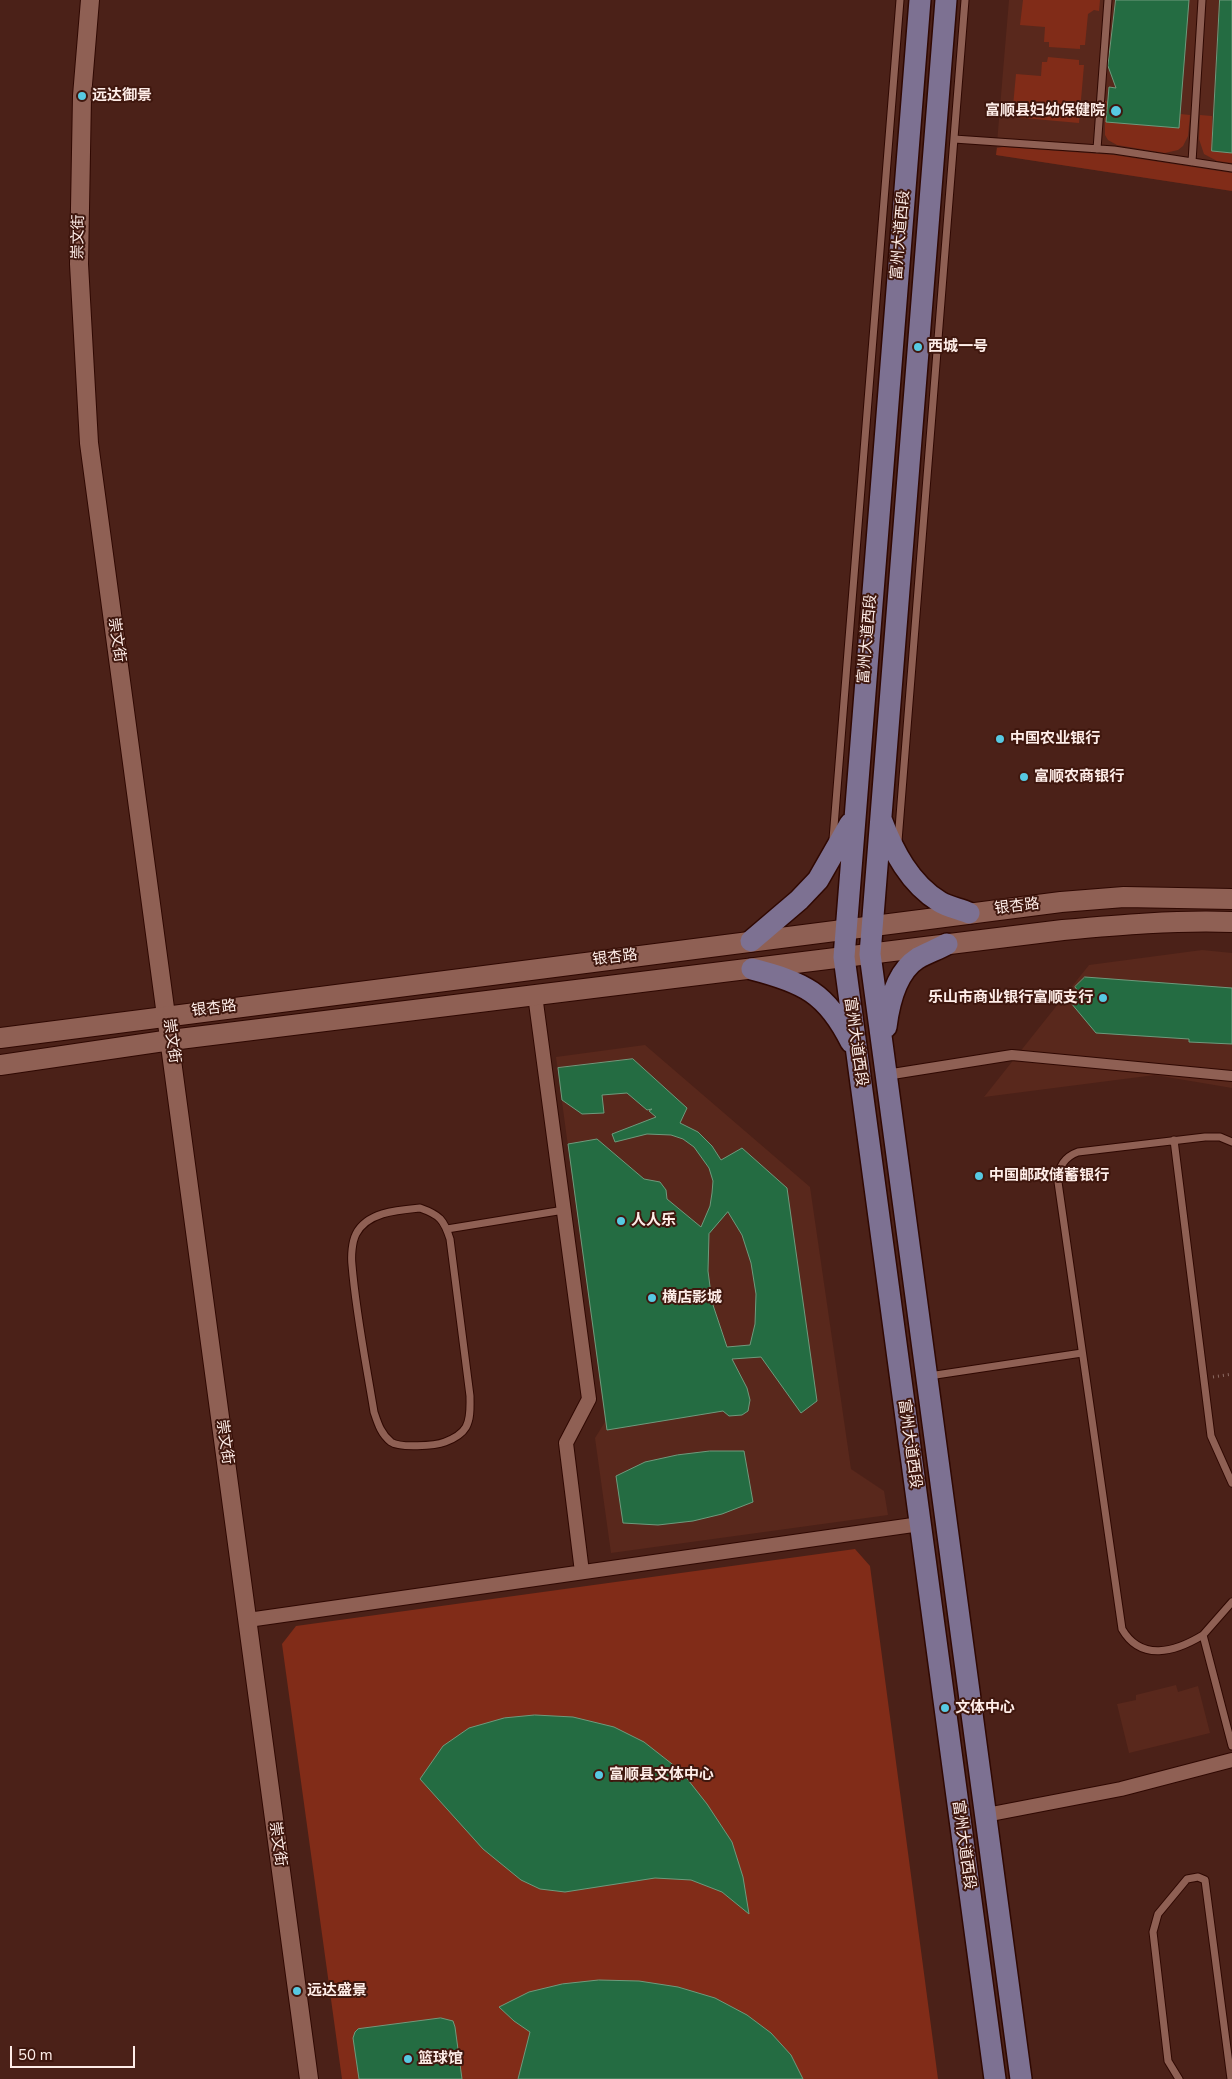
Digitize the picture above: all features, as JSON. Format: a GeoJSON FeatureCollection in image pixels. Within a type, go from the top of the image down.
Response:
{"type":"FeatureCollection","features":[{"type":"Feature","properties":{"kind":"main road","name":"富州大道西段"},"geometry":{"type":"LineString","coordinates":[[920,0],[844,957],[995,2079]]}},
{"type":"Feature","properties":{"kind":"main road","name":"富州大道西段"},"geometry":{"type":"LineString","coordinates":[[946,0],[870,954],[1021,2079]]}},
{"type":"Feature","properties":{"kind":"main road"},"geometry":{"type":"LineString","coordinates":[[880,816],[897,854],[918,885],[940,902],[969,913]]}},
{"type":"Feature","properties":{"kind":"main road"},"geometry":{"type":"LineString","coordinates":[[751,941],[799,900],[818,880],[854,817]]}},
{"type":"Feature","properties":{"kind":"main road","name":"银杏路"},"geometry":{"type":"LineString","coordinates":[[0,1038],[167,1015],[1061,902],[1124,897],[1232,899]]}},
{"type":"Feature","properties":{"kind":"main road","name":"银杏路"},"geometry":{"type":"LineString","coordinates":[[0,1064],[170,1040],[947,944],[1122,925],[1196,921],[1232,922]]}},
{"type":"Feature","properties":{"kind":"main road"},"geometry":{"type":"LineString","coordinates":[[883,1047],[888,1010],[904,971],[917,959],[947,944]]}},
{"type":"Feature","properties":{"kind":"main road"},"geometry":{"type":"LineString","coordinates":[[752,969],[795,981],[812,991],[829,1007],[843,1025],[857,1054]]}},
{"type":"Feature","properties":{"kind":"street","name":"崇文街"},"geometry":{"type":"LineString","coordinates":[[90,0],[82,96],[79,264],[89,443],[309,2079]]}},
{"type":"Feature","properties":{"kind":"street"},"geometry":{"type":"LineString","coordinates":[[535,995],[589,1398],[566,1443],[582,1572]]}},
{"type":"Feature","properties":{"kind":"street"},"geometry":{"type":"LineString","coordinates":[[886,1075],[1012,1055],[1232,1076]]}},
{"type":"Feature","properties":{"kind":"street"},"geometry":{"type":"LineString","coordinates":[[248,1620],[920,1524]]}},
{"type":"Feature","properties":{"kind":"street"},"geometry":{"type":"LineString","coordinates":[[986,1815],[1122,1789],[1232,1760]]}},
{"type":"Feature","properties":{"kind":"lane"},"geometry":{"type":"LineString","coordinates":[[832,858],[900,0]]}},
{"type":"Feature","properties":{"kind":"lane"},"geometry":{"type":"LineString","coordinates":[[897,854],[965,0]]}},
{"type":"Feature","properties":{"kind":"lane"},"geometry":{"type":"LineString","coordinates":[[1097,149],[1108,0]]}},
{"type":"Feature","properties":{"kind":"lane"},"geometry":{"type":"LineString","coordinates":[[1192,162],[1202,0]]}},
{"type":"Feature","properties":{"kind":"lane"},"geometry":{"type":"LineString","coordinates":[[954,138],[1097,149],[1232,168]]}},
{"type":"Feature","properties":{"kind":"lane"},"geometry":{"type":"LineString","coordinates":[[1232,1142],[1220,1137],[1205,1137],[1078,1152],[1070,1155],[1058,1171],[1058,1182],[1122,1629],[1128,1640],[1138,1647],[1152,1651],[1170,1649],[1187,1644],[1203,1635],[1232,1602]]}},
{"type":"Feature","properties":{"kind":"lane"},"geometry":{"type":"LineString","coordinates":[[1174,1140],[1211,1436],[1232,1483]]}},
{"type":"Feature","properties":{"kind":"lane"},"geometry":{"type":"LineString","coordinates":[[420,1208],[436,1214],[447,1230],[470,1396],[470,1413],[466,1427],[456,1437],[442,1443],[410,1446],[393,1444],[382,1433],[374,1412],[351,1263],[356,1235],[364,1224],[376,1216],[403,1209],[420,1208]]}},
{"type":"Feature","properties":{"kind":"lane"},"geometry":{"type":"LineString","coordinates":[[447,1230],[564,1210]]}},
{"type":"Feature","properties":{"kind":"lane"},"geometry":{"type":"LineString","coordinates":[[927,1376],[1082,1353]]}},
{"type":"Feature","properties":{"kind":"lane"},"geometry":{"type":"LineString","coordinates":[[1203,1635],[1232,1746]]}},
{"type":"Feature","properties":{"kind":"lane"},"geometry":{"type":"LineString","coordinates":[[1179,2079],[1168,2061],[1153,1932],[1158,1914],[1187,1879],[1198,1877],[1205,1880],[1231,2079]]}},
{"type":"Feature","properties":{"kind":"lane"},"geometry":{"type":"LineString","coordinates":[[1223,2016],[1232,2015]]}},
{"type":"Feature","properties":{"kind":"path"},"geometry":{"type":"LineString","coordinates":[[1204,1378],[1232,1374]]}},
{"type":"Feature","properties":{"kind":"shaded area","name":"富顺县妇幼保健院"},"geometry":{"type":"Polygon","coordinates":[[[1009,0],[1232,0],[1232,191],[996,155],[1009,0]]]}},
{"type":"Feature","properties":{"kind":"shaded area"},"geometry":{"type":"Polygon","coordinates":[[[1023,0],[1100,0],[1099,11],[1094,10],[1088,14],[1085,45],[1080,45],[1080,49],[1049,47],[1049,42],[1044,42],[1045,27],[1020,25],[1023,0]]]}},
{"type":"Feature","properties":{"kind":"shaded area"},"geometry":{"type":"Polygon","coordinates":[[[1048,57],[1079,60],[1079,65],[1084,65],[1079,123],[1012,117],[1016,74],[1041,76],[1042,62],[1047,62],[1048,57]]]}},
{"type":"Feature","properties":{"kind":"shaded area"},"geometry":{"type":"Polygon","coordinates":[[[1105,101],[1108,102],[1107,122],[1179,128],[1180,114],[1190,115],[1188,136],[1183,146],[1178,150],[1165,153],[1117,145],[1108,140],[1105,135],[1105,101]]]}},
{"type":"Feature","properties":{"kind":"shaded area"},"geometry":{"type":"Polygon","coordinates":[[[1200,115],[1212,116],[1212,151],[1232,153],[1232,163],[1217,161],[1204,154],[1199,139],[1200,115]]]}},
{"type":"Feature","properties":{"kind":"shaded area"},"geometry":{"type":"Polygon","coordinates":[[[997,148],[1114,155],[1232,173],[1232,191],[996,155],[997,148]]]}},
{"type":"Feature","properties":{"kind":"shaded area"},"geometry":{"type":"Polygon","coordinates":[[[1202,950],[1232,953],[1232,1088],[1155,1075],[984,1097],[1089,965],[1202,950]]]}},
{"type":"Feature","properties":{"kind":"shaded area"},"geometry":{"type":"Polygon","coordinates":[[[645,1045],[810,1187],[851,1469],[884,1491],[888,1515],[611,1553],[595,1438],[605,1422],[556,1057],[645,1045]]]}},
{"type":"Feature","properties":{"kind":"shaded area","name":"富顺县文体中心"},"geometry":{"type":"Polygon","coordinates":[[[855,1549],[870,1566],[938,2079],[342,2079],[282,1644],[296,1626],[855,1549]]]}},
{"type":"Feature","properties":{"kind":"shaded area"},"geometry":{"type":"Polygon","coordinates":[[[1176,1685],[1178,1692],[1198,1686],[1210,1733],[1129,1753],[1117,1704],[1136,1700],[1136,1695],[1176,1685]]]}},
{"type":"Feature","properties":{"kind":"building"},"geometry":{"type":"Polygon","coordinates":[[[1116,0],[1189,0],[1179,128],[1106,122],[1109,87],[1116,88],[1108,66],[1116,0]]]}},
{"type":"Feature","properties":{"kind":"building"},"geometry":{"type":"Polygon","coordinates":[[[1220,0],[1232,0],[1232,153],[1212,151],[1220,0]]]}},
{"type":"Feature","properties":{"kind":"building"},"geometry":{"type":"Polygon","coordinates":[[[1085,977],[1232,988],[1232,1044],[1189,1042],[1189,1039],[1096,1033],[1071,1003],[1081,995],[1075,987],[1085,977]]]}},
{"type":"Feature","properties":{"kind":"building"},"geometry":{"type":"Polygon","coordinates":[[[633,1059],[687,1108],[680,1123],[698,1132],[712,1146],[721,1160],[742,1148],[787,1188],[817,1401],[801,1413],[761,1357],[732,1359],[747,1388],[750,1400],[748,1411],[742,1415],[729,1416],[723,1411],[607,1430],[568,1144],[597,1139],[644,1179],[660,1182],[666,1190],[667,1199],[701,1227],[710,1206],[713,1181],[709,1168],[694,1147],[683,1139],[671,1135],[647,1134],[615,1142],[612,1134],[656,1117],[649,1111],[652,1109],[647,1110],[627,1093],[602,1095],[604,1113],[582,1114],[562,1100],[558,1068],[633,1059]],[[728,1212],[709,1234],[708,1271],[712,1302],[727,1347],[750,1345],[755,1324],[756,1294],[751,1263],[742,1235],[728,1212]]]}},
{"type":"Feature","properties":{"kind":"building"},"geometry":{"type":"Polygon","coordinates":[[[710,1451],[744,1451],[753,1502],[722,1514],[693,1521],[658,1525],[623,1523],[616,1476],[645,1462],[677,1455],[710,1451]]]}},
{"type":"Feature","properties":{"kind":"building"},"geometry":{"type":"Polygon","coordinates":[[[535,1715],[573,1717],[614,1727],[644,1742],[681,1771],[707,1804],[732,1842],[743,1877],[749,1914],[722,1892],[691,1880],[655,1878],[565,1892],[540,1889],[521,1880],[483,1849],[420,1779],[443,1746],[469,1728],[504,1718],[535,1715]]]}},
{"type":"Feature","properties":{"kind":"building"},"geometry":{"type":"Polygon","coordinates":[[[599,1980],[639,1981],[678,1987],[715,1998],[747,2015],[771,2033],[791,2055],[803,2079],[518,2079],[530,2032],[499,2007],[529,1992],[562,1984],[599,1980]]]}},
{"type":"Feature","properties":{"kind":"building","name":"篮球馆"},"geometry":{"type":"Polygon","coordinates":[[[441,2018],[453,2021],[462,2079],[359,2079],[353,2038],[358,2029],[441,2018]]]}},
{"type":"Feature","properties":{"kind":"place","name":"远达御景"},"geometry":{"type":"Point","coordinates":[82,96]}},
{"type":"Feature","properties":{"kind":"place","name":"富顺县妇幼保健院"},"geometry":{"type":"Point","coordinates":[1116,111]}},
{"type":"Feature","properties":{"kind":"place","name":"西城一号"},"geometry":{"type":"Point","coordinates":[918,347]}},
{"type":"Feature","properties":{"kind":"place","name":"中国农业银行"},"geometry":{"type":"Point","coordinates":[1000,739]}},
{"type":"Feature","properties":{"kind":"place","name":"富顺农商银行"},"geometry":{"type":"Point","coordinates":[1024,777]}},
{"type":"Feature","properties":{"kind":"place","name":"乐山市商业银行富顺支行"},"geometry":{"type":"Point","coordinates":[1103,998]}},
{"type":"Feature","properties":{"kind":"place","name":"中国邮政储蓄银行"},"geometry":{"type":"Point","coordinates":[979,1176]}},
{"type":"Feature","properties":{"kind":"place","name":"人人乐"},"geometry":{"type":"Point","coordinates":[621,1221]}},
{"type":"Feature","properties":{"kind":"place","name":"横店影城"},"geometry":{"type":"Point","coordinates":[652,1298]}},
{"type":"Feature","properties":{"kind":"place","name":"文体中心"},"geometry":{"type":"Point","coordinates":[945,1708]}},
{"type":"Feature","properties":{"kind":"place","name":"富顺县文体中心"},"geometry":{"type":"Point","coordinates":[599,1775]}},
{"type":"Feature","properties":{"kind":"place","name":"远达盛景"},"geometry":{"type":"Point","coordinates":[297,1991]}},
{"type":"Feature","properties":{"kind":"place","name":"篮球馆"},"geometry":{"type":"Point","coordinates":[408,2059]}}]}
